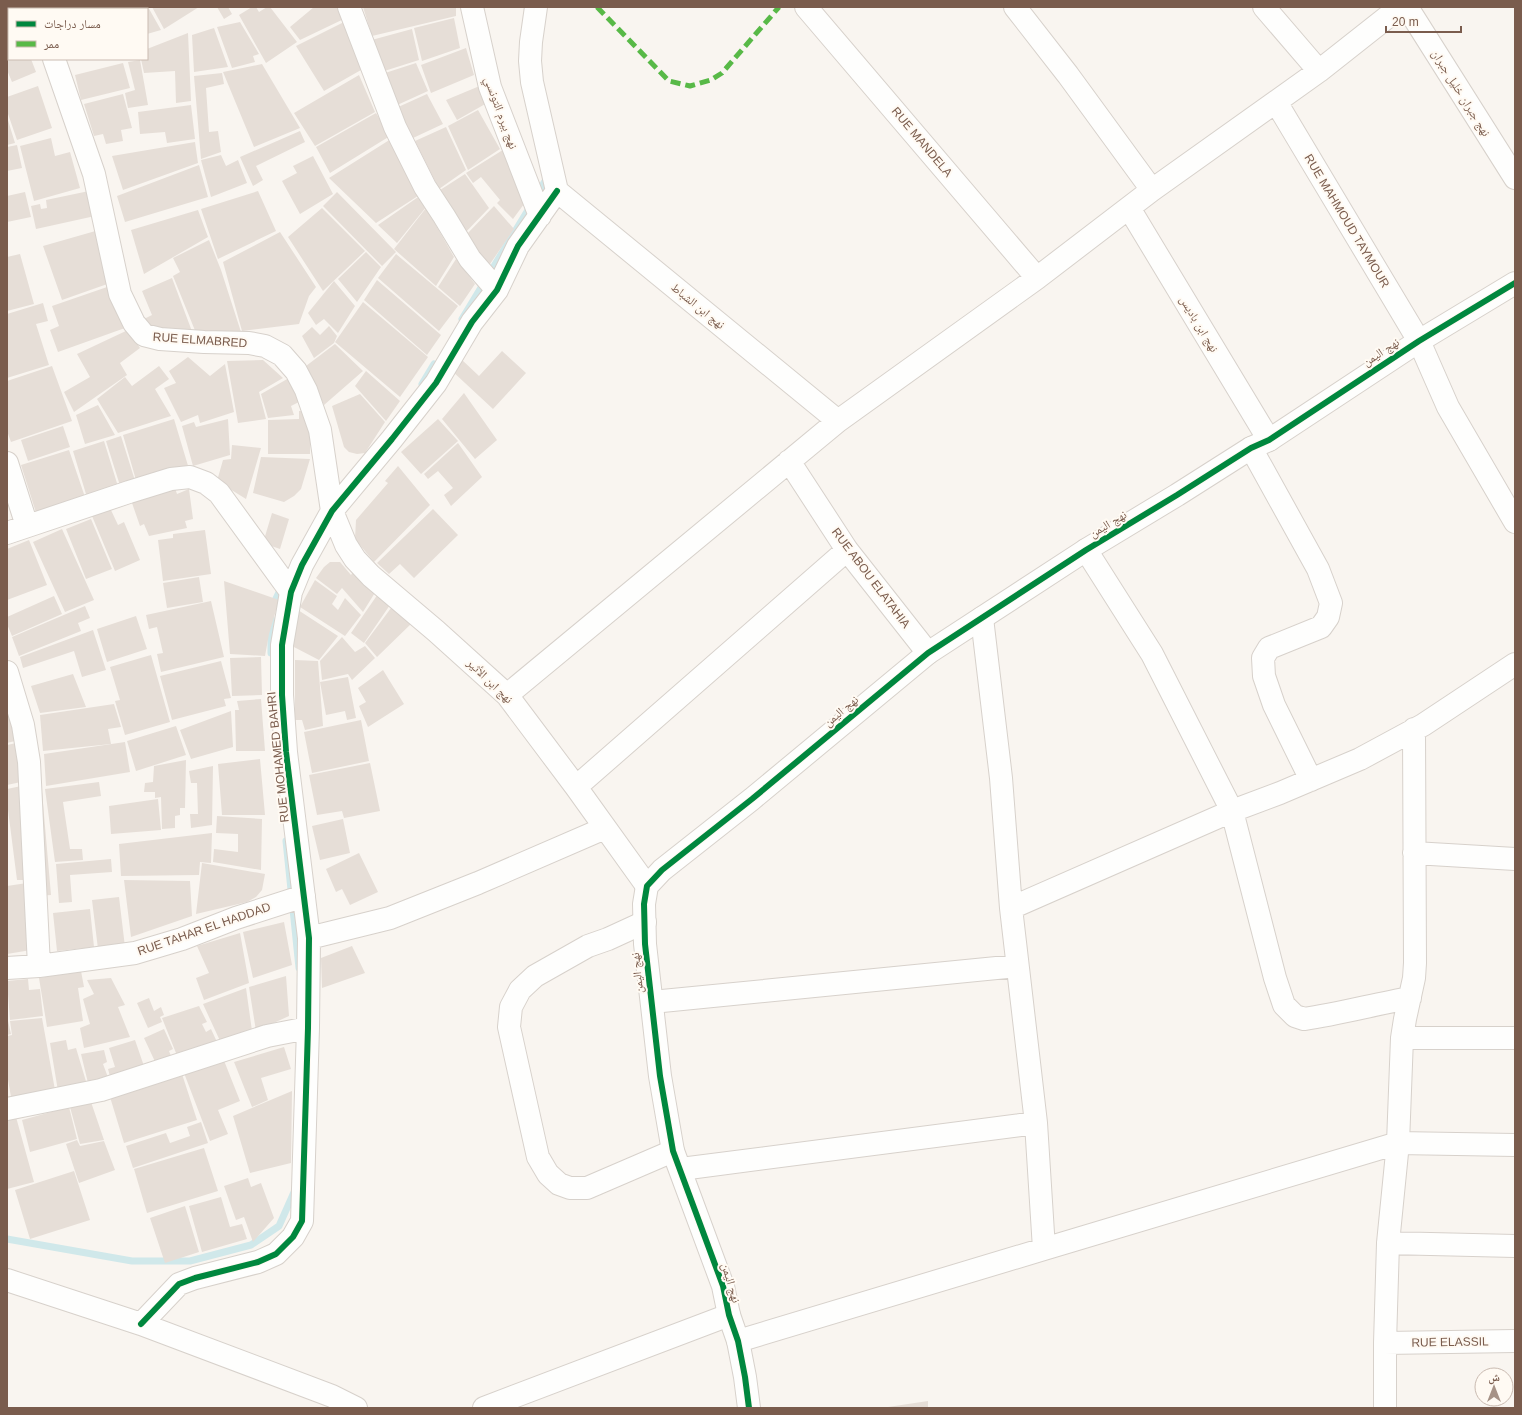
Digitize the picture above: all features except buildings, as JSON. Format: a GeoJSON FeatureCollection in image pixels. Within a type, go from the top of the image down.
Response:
{"type":"FeatureCollection","features":[{"type":"Feature","properties":{"kind":"street"},"geometry":{"type":"LineString","coordinates":[[349,7],[395,127],[424,187],[444,216],[470,259],[497,290]]}},
{"type":"Feature","properties":{"kind":"street","name":"نهج بيرم التونسي"},"geometry":{"type":"LineString","coordinates":[[472,7],[490,87],[540,216]]}},
{"type":"Feature","properties":{"kind":"street"},"geometry":{"type":"LineString","coordinates":[[536,7],[531,42],[530,61],[532,82],[558,191]]}},
{"type":"Feature","properties":{"kind":"street","name":"RUE MANDELA"},"geometry":{"type":"LineString","coordinates":[[806,7],[1037,278]]}},
{"type":"Feature","properties":{"kind":"street"},"geometry":{"type":"LineString","coordinates":[[1015,7],[1068,75],[1152,190]]}},
{"type":"Feature","properties":{"kind":"street"},"geometry":{"type":"LineString","coordinates":[[1264,7],[1319,71]]}},
{"type":"Feature","properties":{"kind":"street"},"geometry":{"type":"LineString","coordinates":[[507,695],[838,421],[1037,278],[1152,190],[1319,71],[1400,7]]}},
{"type":"Feature","properties":{"kind":"street","name":"نهج جبران خليل جبران"},"geometry":{"type":"LineString","coordinates":[[1406,7],[1515,178]]}},
{"type":"Feature","properties":{"kind":"street","name":"RUE ELMABRED"},"geometry":{"type":"LineString","coordinates":[[54,60],[94,174],[120,294],[134,323],[144,335],[160,339],[249,343],[265,346],[282,355],[296,371],[306,390],[320,430],[332,511]]}},
{"type":"Feature","properties":{"kind":"street","name":"RUE MAHMOUD TAYMOUR"},"geometry":{"type":"LineString","coordinates":[[1276,102],[1419,341],[1448,406],[1515,522]]}},
{"type":"Feature","properties":{"kind":"street","name":"RUE MOHAMED BAHRI"},"geometry":{"type":"LineString","coordinates":[[141,1324],[179,1284],[195,1278],[258,1262],[276,1254],[286,1245],[302,1221],[308,1028],[309,938],[286,752],[282,695],[282,645],[291,592],[302,565],[332,511],[436,383],[472,322],[497,290],[518,246],[558,191]]}},
{"type":"Feature","properties":{"kind":"street","name":"نهج ابن الشباط"},"geometry":{"type":"LineString","coordinates":[[558,191],[838,421]]}},
{"type":"Feature","properties":{"kind":"street","name":"نهج ابن باديس"},"geometry":{"type":"LineString","coordinates":[[1129,208],[1260,444],[1318,570],[1330,603],[1328,617],[1321,627],[1269,648],[1263,658],[1264,676],[1274,705],[1311,780]]}},
{"type":"Feature","properties":{"kind":"street","name":"نهج اليمن"},"geometry":{"type":"LineString","coordinates":[[749,1408],[738,1341],[729,1315],[723,1286],[677,1160],[660,1076],[645,944],[644,904],[647,886],[662,870],[752,799],[928,653],[1086,550],[1260,444],[1419,341],[1515,283]]}},
{"type":"Feature","properties":{"kind":"street","name":"RUE ABOU ELATAHIA"},"geometry":{"type":"LineString","coordinates":[[790,461],[847,550],[928,653]]}},
{"type":"Feature","properties":{"kind":"street"},"geometry":{"type":"LineString","coordinates":[[7,462],[17,530],[171,479],[190,477],[206,483],[219,493],[291,592]]}},
{"type":"Feature","properties":{"kind":"street","name":"نهج ابن الأثير"},"geometry":{"type":"LineString","coordinates":[[332,511],[346,545],[355,559],[371,576],[436,631],[507,695],[576,787],[647,886]]}},
{"type":"Feature","properties":{"kind":"street"},"geometry":{"type":"LineString","coordinates":[[576,787],[847,550]]}},
{"type":"Feature","properties":{"kind":"street"},"geometry":{"type":"LineString","coordinates":[[1086,550],[1152,654],[1196,743],[1232,810],[1275,978],[1284,1005],[1295,1016],[1304,1019],[1410,998]]}},
{"type":"Feature","properties":{"kind":"street"},"geometry":{"type":"LineString","coordinates":[[982,618],[1001,778],[1017,966],[1036,1123],[1044,1249]]}},
{"type":"Feature","properties":{"kind":"street"},"geometry":{"type":"LineString","coordinates":[[1011,908],[1232,810],[1311,780],[1360,759],[1414,729],[1515,664]]}},
{"type":"Feature","properties":{"kind":"street"},"geometry":{"type":"LineString","coordinates":[[7,672],[23,725],[29,762],[39,966]]}},
{"type":"Feature","properties":{"kind":"street"},"geometry":{"type":"LineString","coordinates":[[1385,1408],[1388,1243],[1398,1143],[1402,1038],[1414,978],[1415,963],[1414,729]]}},
{"type":"Feature","properties":{"kind":"street"},"geometry":{"type":"LineString","coordinates":[[309,938],[390,918],[478,883],[605,828]]}},
{"type":"Feature","properties":{"kind":"street"},"geometry":{"type":"LineString","coordinates":[[1414,853],[1515,859]]}},
{"type":"Feature","properties":{"kind":"street","name":"RUE TAHAR EL HADDAD"},"geometry":{"type":"LineString","coordinates":[[7,968],[39,966],[135,953],[182,939],[236,918],[304,896]]}},
{"type":"Feature","properties":{"kind":"street"},"geometry":{"type":"LineString","coordinates":[[644,922],[608,939],[588,946],[535,976],[520,990],[511,1007],[509,1027],[538,1158],[548,1174],[559,1184],[570,1188],[587,1188],[677,1160],[1036,1123]]}},
{"type":"Feature","properties":{"kind":"street"},"geometry":{"type":"LineString","coordinates":[[652,1002],[1017,966]]}},
{"type":"Feature","properties":{"kind":"street"},"geometry":{"type":"LineString","coordinates":[[7,1109],[101,1090],[267,1036],[308,1028]]}},
{"type":"Feature","properties":{"kind":"street"},"geometry":{"type":"LineString","coordinates":[[1402,1038],[1515,1038]]}},
{"type":"Feature","properties":{"kind":"street"},"geometry":{"type":"LineString","coordinates":[[738,1341],[1398,1143],[1515,1145]]}},
{"type":"Feature","properties":{"kind":"street"},"geometry":{"type":"LineString","coordinates":[[1388,1243],[1515,1246]]}},
{"type":"Feature","properties":{"kind":"street"},"geometry":{"type":"LineString","coordinates":[[7,1280],[141,1324],[332,1396],[356,1408]]}},
{"type":"Feature","properties":{"kind":"street"},"geometry":{"type":"LineString","coordinates":[[484,1408],[729,1315]]}},
{"type":"Feature","properties":{"kind":"street","name":"RUE ELASSIL"},"geometry":{"type":"LineString","coordinates":[[1385,1343],[1515,1341]]}},
{"type":"Feature","properties":{"kind":"waterway"},"geometry":{"type":"LineString","coordinates":[[536,196],[548,176]]}},
{"type":"Feature","properties":{"kind":"waterway"},"geometry":{"type":"LineString","coordinates":[[462,319],[531,205]]}},
{"type":"Feature","properties":{"kind":"waterway"},"geometry":{"type":"LineString","coordinates":[[422,384],[434,364]]}},
{"type":"Feature","properties":{"kind":"waterway"},"geometry":{"type":"LineString","coordinates":[[272,607],[282,586]]}},
{"type":"Feature","properties":{"kind":"waterway"},"geometry":{"type":"LineString","coordinates":[[271,618],[271,653]]}},
{"type":"Feature","properties":{"kind":"waterway"},"geometry":{"type":"LineString","coordinates":[[286,841],[299,968]]}},
{"type":"Feature","properties":{"kind":"waterway"},"geometry":{"type":"LineString","coordinates":[[7,1239],[132,1261],[190,1261],[251,1245],[279,1226],[295,1190]]}},
{"type":"Feature","properties":{"kind":"marked path"},"geometry":{"type":"LineString","coordinates":[[597,7],[669,81],[690,86],[711,80],[722,73],[779,7]]}},
{"type":"Feature","properties":{"kind":"cycle path"},"geometry":{"type":"LineString","coordinates":[[141,1324],[179,1284],[195,1278],[258,1262],[276,1254],[293,1237],[302,1221],[308,1028],[309,938],[286,752],[282,695],[282,645],[291,592],[302,565],[332,511],[436,383],[472,322],[497,290],[518,246],[557,191]]}},
{"type":"Feature","properties":{"kind":"cycle path"},"geometry":{"type":"LineString","coordinates":[[749,1408],[738,1341],[729,1315],[723,1286],[673,1151],[660,1076],[645,944],[644,904],[647,886],[662,870],[752,799],[928,653],[1086,550],[1251,448],[1269,440],[1419,341],[1515,283]]}}]}
